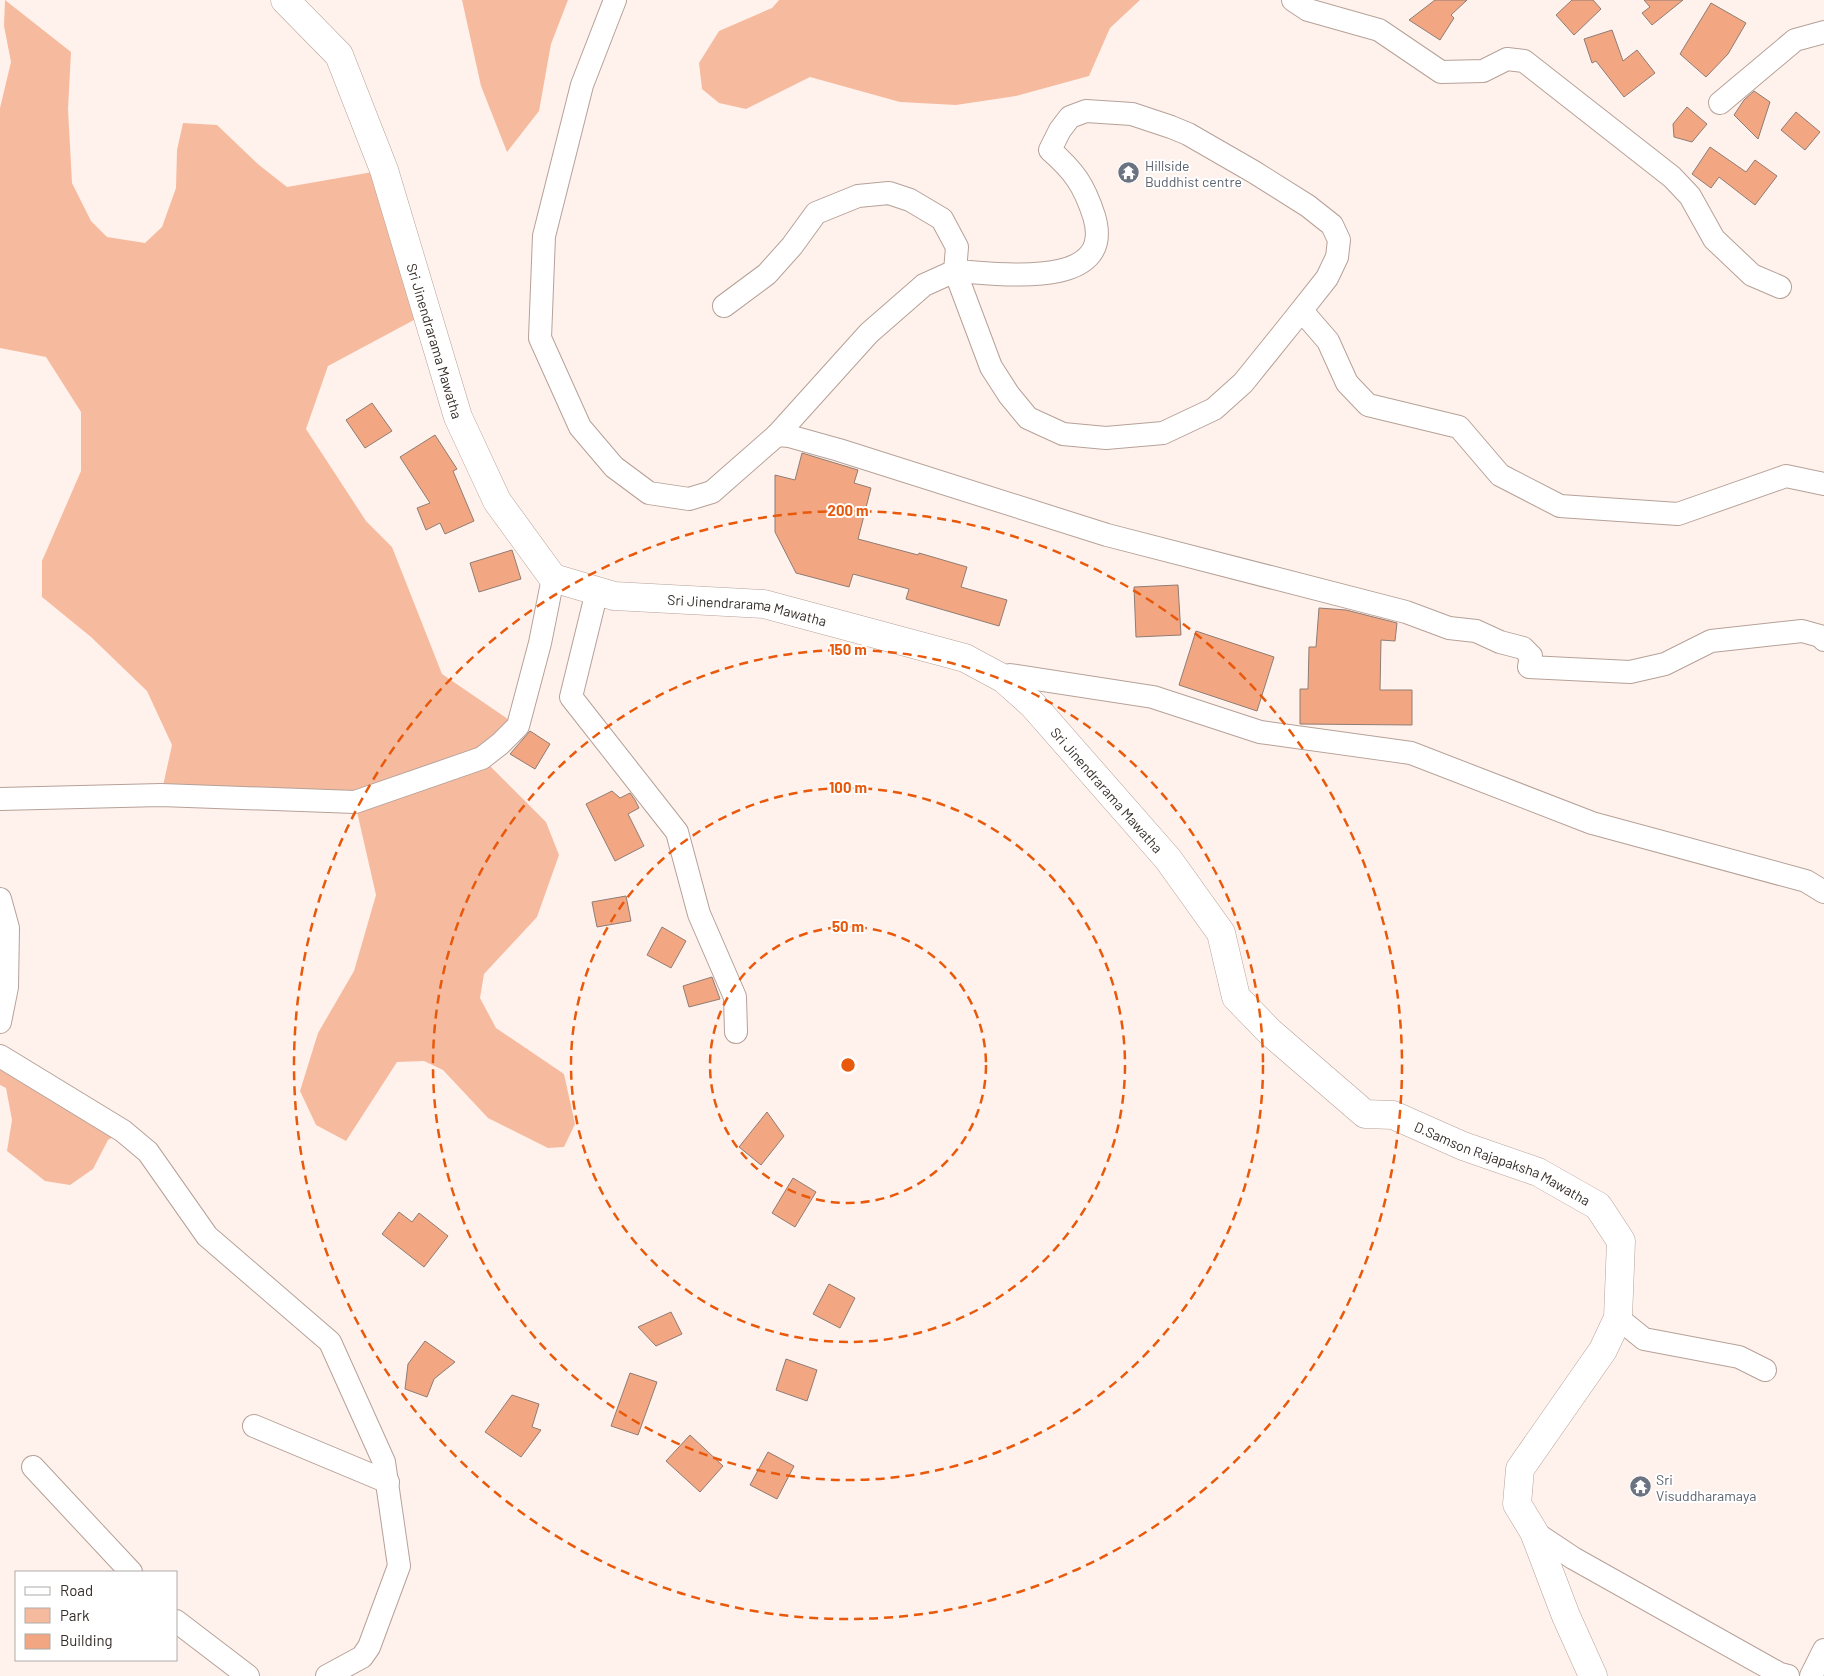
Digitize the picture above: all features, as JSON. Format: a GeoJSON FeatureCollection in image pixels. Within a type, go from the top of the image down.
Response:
{"type":"FeatureCollection","features":[{"type":"Feature","properties":{"kind":"main road","name":"Sri Jinendrarama Mawatha"},"geometry":{"type":"LineString","coordinates":[[285,0],[339,54],[384,170],[458,417],[498,501],[553,578],[614,596],[764,604],[965,658],[1004,679],[1033,705],[1168,859],[1221,932],[1236,997],[1270,1032],[1365,1114]]}},
{"type":"Feature","properties":{"kind":"main road","name":"D.Samson Rajapaksha Mawatha"},"geometry":{"type":"LineString","coordinates":[[1365,1114],[1393,1115],[1463,1146],[1538,1172],[1598,1206],[1621,1242],[1618,1318],[1603,1350],[1520,1469],[1517,1504],[1534,1532],[1566,1616],[1593,1676]]}},
{"type":"Feature","properties":{"kind":"street"},"geometry":{"type":"LineString","coordinates":[[615,0],[582,85],[544,236],[540,338],[580,427],[614,467],[648,493],[689,499],[712,492],[776,435],[870,332],[924,285],[955,271],[1038,275],[1071,268],[1088,258],[1096,243],[1097,227],[1091,207],[1081,183],[1066,163],[1050,150],[1060,130],[1070,117],[1086,110],[1132,114],[1188,134],[1308,206],[1332,225],[1339,240],[1337,257],[1327,278],[1243,383],[1214,409],[1163,433],[1106,438],[1064,434],[1028,418],[1009,395],[991,368],[955,271],[957,247],[942,220],[910,200],[889,193],[858,196],[816,213],[792,246],[767,274],[724,306]]}},
{"type":"Feature","properties":{"kind":"street"},"geometry":{"type":"LineString","coordinates":[[1293,0],[1308,10],[1379,30],[1441,72],[1483,71],[1507,59],[1524,61],[1672,177],[1690,196],[1714,240],[1752,275],[1780,287]]}},
{"type":"Feature","properties":{"kind":"street"},"geometry":{"type":"LineString","coordinates":[[1720,103],[1794,40],[1824,32]]}},
{"type":"Feature","properties":{"kind":"street"},"geometry":{"type":"LineString","coordinates":[[1302,311],[1328,341],[1347,383],[1368,405],[1458,427],[1500,475],[1560,506],[1678,514],[1786,476],[1824,484]]}},
{"type":"Feature","properties":{"kind":"street"},"geometry":{"type":"LineString","coordinates":[[776,435],[789,436],[839,450],[1107,535],[1397,610],[1449,628],[1476,631],[1500,642],[1523,648],[1531,656],[1529,667],[1630,672],[1664,664],[1711,641],[1802,631],[1823,637]]}},
{"type":"Feature","properties":{"kind":"street"},"geometry":{"type":"LineString","coordinates":[[0,799],[162,795],[355,802],[482,758],[518,726],[540,642],[553,578]]}},
{"type":"Feature","properties":{"kind":"street"},"geometry":{"type":"LineString","coordinates":[[597,591],[571,697],[678,832],[698,914],[735,997],[736,1032]]}},
{"type":"Feature","properties":{"kind":"street"},"geometry":{"type":"LineString","coordinates":[[1004,679],[1010,675],[1153,697],[1260,732],[1411,753],[1592,824],[1806,881],[1824,892]]}},
{"type":"Feature","properties":{"kind":"street"},"geometry":{"type":"LineString","coordinates":[[0,899],[8,928],[7,987],[0,1022]]}},
{"type":"Feature","properties":{"kind":"street"},"geometry":{"type":"LineString","coordinates":[[0,1056],[123,1131],[148,1152],[207,1236],[330,1342],[384,1462],[399,1566],[369,1647],[362,1657],[327,1676]]}},
{"type":"Feature","properties":{"kind":"street"},"geometry":{"type":"LineString","coordinates":[[1618,1318],[1644,1339],[1739,1356],[1765,1370]]}},
{"type":"Feature","properties":{"kind":"street"},"geometry":{"type":"LineString","coordinates":[[254,1426],[388,1482]]}},
{"type":"Feature","properties":{"kind":"street"},"geometry":{"type":"LineString","coordinates":[[34,1467],[130,1571]]}},
{"type":"Feature","properties":{"kind":"street"},"geometry":{"type":"LineString","coordinates":[[1534,1532],[1573,1558],[1780,1674],[1788,1676]]}},
{"type":"Feature","properties":{"kind":"street"},"geometry":{"type":"LineString","coordinates":[[178,1623],[248,1676]]}},
{"type":"Feature","properties":{"kind":"street"},"geometry":{"type":"LineString","coordinates":[[1811,1676],[1824,1650]]}},
{"type":"Feature","properties":{"kind":"green space"},"geometry":{"type":"Polygon","coordinates":[[[5,0],[71,52],[68,109],[72,183],[91,221],[107,237],[145,243],[162,227],[176,188],[177,150],[183,123],[217,125],[259,165],[287,187],[384,170],[427,313],[328,366],[306,429],[366,521],[392,547],[442,674],[518,726],[482,758],[546,822],[559,855],[537,917],[484,974],[480,998],[496,1028],[564,1074],[575,1124],[564,1147],[548,1148],[488,1118],[443,1070],[424,1061],[397,1062],[346,1141],[316,1125],[300,1091],[318,1033],[354,971],[376,895],[355,803],[161,795],[172,745],[147,691],[91,637],[42,597],[42,561],[81,471],[81,412],[46,357],[0,348],[0,108],[11,62],[4,26],[5,0]]]}},
{"type":"Feature","properties":{"kind":"green space"},"geometry":{"type":"Polygon","coordinates":[[[462,0],[568,0],[551,44],[539,111],[507,152],[481,86],[462,0]]]}},
{"type":"Feature","properties":{"kind":"green space"},"geometry":{"type":"Polygon","coordinates":[[[779,0],[1140,0],[1110,28],[1089,76],[1016,96],[956,105],[900,102],[810,77],[746,109],[719,103],[702,89],[699,63],[719,31],[772,8],[779,0]]]}},
{"type":"Feature","properties":{"kind":"green space"},"geometry":{"type":"Polygon","coordinates":[[[0,1056],[123,1131],[108,1140],[93,1169],[70,1185],[45,1181],[7,1151],[12,1120],[6,1088],[0,1085],[0,1056]]]}},
{"type":"Feature","properties":{"kind":"building"},"geometry":{"type":"Polygon","coordinates":[[[1435,0],[1467,0],[1451,15],[1454,18],[1440,40],[1409,20],[1435,0]]]}},
{"type":"Feature","properties":{"kind":"building"},"geometry":{"type":"Polygon","coordinates":[[[1572,0],[1593,0],[1601,9],[1574,35],[1556,15],[1572,0]]]}},
{"type":"Feature","properties":{"kind":"building"},"geometry":{"type":"Polygon","coordinates":[[[1644,0],[1683,0],[1652,25],[1642,13],[1650,7],[1644,0]]]}},
{"type":"Feature","properties":{"kind":"building"},"geometry":{"type":"Polygon","coordinates":[[[1711,3],[1746,23],[1728,54],[1706,77],[1680,54],[1711,3]]]}},
{"type":"Feature","properties":{"kind":"building"},"geometry":{"type":"Polygon","coordinates":[[[1612,30],[1623,61],[1637,50],[1655,73],[1624,97],[1596,61],[1592,63],[1584,39],[1612,30]]]}},
{"type":"Feature","properties":{"kind":"building"},"geometry":{"type":"Polygon","coordinates":[[[1754,91],[1770,102],[1758,139],[1734,115],[1744,100],[1754,91]]]}},
{"type":"Feature","properties":{"kind":"building"},"geometry":{"type":"Polygon","coordinates":[[[1687,107],[1707,124],[1692,142],[1674,137],[1673,124],[1687,107]]]}},
{"type":"Feature","properties":{"kind":"building"},"geometry":{"type":"Polygon","coordinates":[[[1796,112],[1820,132],[1805,150],[1781,130],[1796,112]]]}},
{"type":"Feature","properties":{"kind":"building"},"geometry":{"type":"Polygon","coordinates":[[[1710,147],[1746,172],[1755,160],[1777,176],[1755,205],[1719,177],[1711,188],[1692,174],[1710,147]]]}},
{"type":"Feature","properties":{"kind":"building"},"geometry":{"type":"Polygon","coordinates":[[[372,403],[392,431],[365,448],[346,420],[372,403]]]}},
{"type":"Feature","properties":{"kind":"building"},"geometry":{"type":"Polygon","coordinates":[[[435,435],[457,469],[453,471],[474,521],[445,534],[440,523],[426,530],[417,508],[430,503],[400,457],[435,435]]]}},
{"type":"Feature","properties":{"kind":"building"},"geometry":{"type":"Polygon","coordinates":[[[802,453],[858,470],[854,483],[871,488],[858,539],[918,555],[919,553],[967,567],[961,587],[1007,600],[999,626],[906,599],[909,589],[853,574],[849,587],[796,573],[775,532],[775,475],[795,480],[802,453]]]}},
{"type":"Feature","properties":{"kind":"building"},"geometry":{"type":"Polygon","coordinates":[[[512,550],[521,579],[479,592],[470,563],[512,550]]]}},
{"type":"Feature","properties":{"kind":"building"},"geometry":{"type":"Polygon","coordinates":[[[1178,585],[1181,635],[1136,637],[1134,587],[1178,585]]]}},
{"type":"Feature","properties":{"kind":"building"},"geometry":{"type":"Polygon","coordinates":[[[1319,608],[1346,610],[1397,623],[1395,641],[1381,640],[1380,690],[1412,690],[1412,725],[1300,724],[1300,689],[1308,689],[1309,647],[1316,647],[1319,608]]]}},
{"type":"Feature","properties":{"kind":"building"},"geometry":{"type":"Polygon","coordinates":[[[1196,631],[1274,657],[1257,711],[1179,685],[1196,631]]]}},
{"type":"Feature","properties":{"kind":"building"},"geometry":{"type":"Polygon","coordinates":[[[530,731],[550,744],[535,769],[510,754],[530,731]]]}},
{"type":"Feature","properties":{"kind":"building"},"geometry":{"type":"Polygon","coordinates":[[[612,791],[620,798],[630,793],[635,800],[639,808],[628,814],[644,846],[615,861],[586,804],[612,791]]]}},
{"type":"Feature","properties":{"kind":"building"},"geometry":{"type":"Polygon","coordinates":[[[626,896],[631,921],[597,927],[592,902],[626,896]]]}},
{"type":"Feature","properties":{"kind":"building"},"geometry":{"type":"Polygon","coordinates":[[[662,927],[686,941],[671,968],[647,955],[662,927]]]}},
{"type":"Feature","properties":{"kind":"building"},"geometry":{"type":"Polygon","coordinates":[[[712,977],[720,999],[689,1007],[683,986],[712,977]]]}},
{"type":"Feature","properties":{"kind":"building"},"geometry":{"type":"Polygon","coordinates":[[[767,1112],[784,1136],[761,1165],[739,1147],[767,1112]]]}},
{"type":"Feature","properties":{"kind":"building"},"geometry":{"type":"Polygon","coordinates":[[[793,1178],[816,1192],[795,1227],[772,1213],[793,1178]]]}},
{"type":"Feature","properties":{"kind":"building"},"geometry":{"type":"Polygon","coordinates":[[[399,1212],[412,1222],[419,1213],[448,1236],[424,1267],[382,1234],[399,1212]]]}},
{"type":"Feature","properties":{"kind":"building"},"geometry":{"type":"Polygon","coordinates":[[[829,1284],[855,1298],[840,1328],[813,1314],[829,1284]]]}},
{"type":"Feature","properties":{"kind":"building"},"geometry":{"type":"Polygon","coordinates":[[[671,1312],[682,1334],[656,1346],[638,1327],[671,1312]]]}},
{"type":"Feature","properties":{"kind":"building"},"geometry":{"type":"Polygon","coordinates":[[[425,1341],[455,1362],[434,1379],[427,1397],[405,1389],[408,1364],[425,1341]]]}},
{"type":"Feature","properties":{"kind":"building"},"geometry":{"type":"Polygon","coordinates":[[[786,1359],[817,1370],[807,1401],[776,1390],[786,1359]]]}},
{"type":"Feature","properties":{"kind":"building"},"geometry":{"type":"Polygon","coordinates":[[[630,1373],[657,1382],[638,1435],[611,1426],[630,1373]]]}},
{"type":"Feature","properties":{"kind":"building"},"geometry":{"type":"Polygon","coordinates":[[[512,1395],[539,1404],[532,1427],[541,1430],[521,1457],[485,1432],[512,1395]]]}},
{"type":"Feature","properties":{"kind":"building"},"geometry":{"type":"Polygon","coordinates":[[[690,1435],[723,1466],[700,1492],[666,1461],[690,1435]]]}},
{"type":"Feature","properties":{"kind":"building"},"geometry":{"type":"Polygon","coordinates":[[[768,1452],[794,1466],[777,1499],[750,1485],[768,1452]]]}},
{"type":"Feature","properties":{"kind":"place","name":"Hillside Buddhist centre"},"geometry":{"type":"Point","coordinates":[1129,173]}},
{"type":"Feature","properties":{"kind":"place","name":"Sri Visuddharamaya"},"geometry":{"type":"Point","coordinates":[1640,1487]}}]}
